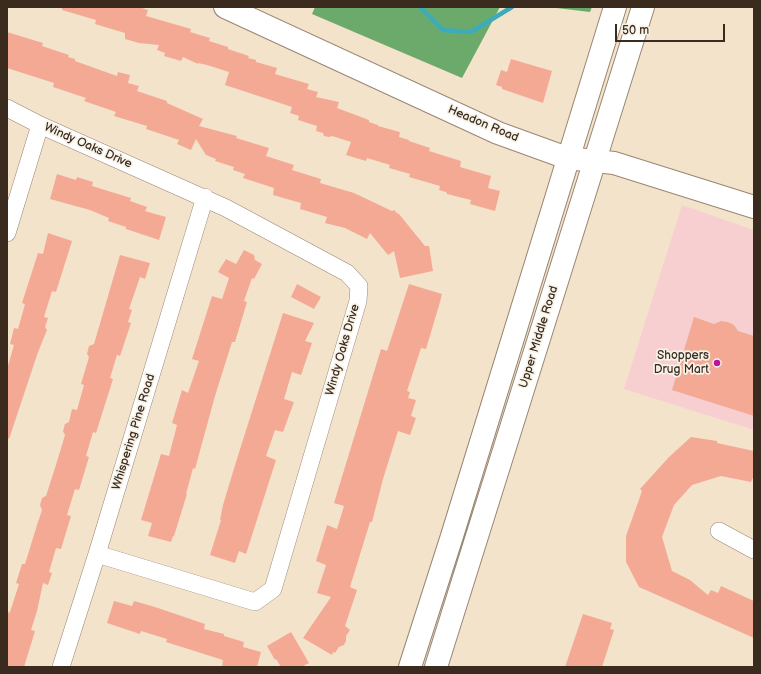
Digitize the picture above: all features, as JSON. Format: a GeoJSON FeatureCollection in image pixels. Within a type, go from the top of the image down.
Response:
{"type":"FeatureCollection","features":[{"type":"Feature","properties":{"kind":"main road","name":"Headon Road"},"geometry":{"type":"LineString","coordinates":[[225,7],[498,133],[567,158],[614,163],[754,207]]}},
{"type":"Feature","properties":{"kind":"main road","name":"Upper Middle Road"},"geometry":{"type":"LineString","coordinates":[[410,667],[452,536],[567,158],[615,7]]}},
{"type":"Feature","properties":{"kind":"main road","name":"Upper Middle Road"},"geometry":{"type":"LineString","coordinates":[[436,667],[642,7]]}},
{"type":"Feature","properties":{"kind":"street","name":"Windy Oaks Drive"},"geometry":{"type":"LineString","coordinates":[[7,108],[40,125],[205,197],[347,273],[359,286],[358,301],[273,589],[255,602],[97,554]]}},
{"type":"Feature","properties":{"kind":"street"},"geometry":{"type":"LineString","coordinates":[[7,233],[40,125]]}},
{"type":"Feature","properties":{"kind":"street","name":"Whispering Pine Road"},"geometry":{"type":"LineString","coordinates":[[61,667],[97,554],[205,197]]}},
{"type":"Feature","properties":{"kind":"street"},"geometry":{"type":"LineString","coordinates":[[718,531],[754,550]]}},
{"type":"Feature","properties":{"kind":"shaded area"},"geometry":{"type":"Polygon","coordinates":[[[682,205],[754,230],[754,430],[624,389],[682,205]]]}},
{"type":"Feature","properties":{"kind":"green space"},"geometry":{"type":"Polygon","coordinates":[[[315,7],[500,7],[462,78],[312,14],[315,7]]]}},
{"type":"Feature","properties":{"kind":"green space"},"geometry":{"type":"Polygon","coordinates":[[[548,7],[592,7],[590,12],[548,7]]]}},
{"type":"Feature","properties":{"kind":"building"},"geometry":{"type":"Polygon","coordinates":[[[62,7],[139,7],[148,10],[146,16],[191,29],[190,32],[210,38],[209,41],[249,56],[248,58],[256,60],[256,62],[277,68],[275,74],[309,84],[307,89],[318,92],[316,97],[339,102],[337,108],[369,120],[369,122],[378,126],[400,132],[399,137],[430,148],[429,151],[461,161],[460,167],[491,176],[488,188],[500,191],[495,211],[470,204],[471,200],[447,194],[446,192],[439,190],[440,186],[409,177],[410,174],[389,168],[390,165],[367,158],[366,161],[346,155],[351,142],[332,136],[324,136],[323,133],[316,131],[317,126],[298,120],[299,116],[290,113],[292,107],[225,85],[229,72],[207,65],[198,64],[183,57],[181,61],[164,56],[165,53],[157,50],[159,45],[139,43],[125,39],[125,33],[95,24],[96,20],[62,10],[62,7]]]}},
{"type":"Feature","properties":{"kind":"building"},"geometry":{"type":"Polygon","coordinates":[[[7,32],[43,43],[42,46],[69,55],[68,57],[75,59],[75,61],[117,76],[118,72],[130,75],[128,83],[139,86],[137,91],[167,101],[167,103],[203,119],[199,126],[237,136],[236,138],[269,148],[266,156],[294,165],[292,170],[321,179],[320,183],[354,193],[392,211],[394,210],[425,246],[429,246],[433,271],[400,278],[394,251],[388,255],[370,233],[367,239],[345,228],[325,223],[327,217],[300,209],[301,203],[273,195],[274,188],[243,178],[245,174],[233,170],[234,167],[215,161],[216,159],[206,155],[196,139],[191,150],[177,144],[179,140],[146,129],[147,126],[114,116],[116,112],[84,101],[86,98],[53,87],[54,83],[7,68],[7,32]]]}},
{"type":"Feature","properties":{"kind":"building"},"geometry":{"type":"Polygon","coordinates":[[[511,59],[552,71],[543,103],[502,89],[502,87],[496,85],[501,70],[507,72],[511,59]]]}},
{"type":"Feature","properties":{"kind":"building"},"geometry":{"type":"Polygon","coordinates":[[[57,174],[76,180],[77,177],[93,182],[92,186],[131,198],[130,201],[147,207],[145,211],[166,217],[159,240],[126,229],[126,227],[108,221],[109,218],[90,210],[50,199],[57,174]]]}},
{"type":"Feature","properties":{"kind":"building"},"geometry":{"type":"Polygon","coordinates":[[[48,233],[72,241],[56,292],[52,291],[44,317],[48,318],[45,327],[47,330],[38,352],[9,439],[7,438],[7,369],[14,345],[10,344],[14,328],[18,329],[25,304],[22,303],[38,253],[43,254],[48,233]]]}},
{"type":"Feature","properties":{"kind":"building"},"geometry":{"type":"Polygon","coordinates":[[[244,250],[254,255],[255,260],[262,264],[254,279],[252,278],[244,301],[247,302],[235,342],[232,342],[215,396],[195,469],[193,468],[187,494],[174,536],[171,542],[148,536],[152,523],[141,520],[161,454],[169,456],[177,425],[172,423],[182,390],[188,393],[199,361],[192,359],[212,296],[222,299],[229,278],[218,272],[226,259],[236,264],[244,250]]]}},
{"type":"Feature","properties":{"kind":"building"},"geometry":{"type":"Polygon","coordinates":[[[120,255],[150,263],[145,279],[140,277],[129,309],[132,310],[128,322],[131,323],[120,356],[117,355],[110,378],[113,379],[96,433],[93,432],[86,456],[89,457],[79,490],[75,489],[67,515],[71,516],[61,549],[56,548],[49,572],[52,573],[48,585],[43,583],[31,630],[35,631],[24,667],[7,667],[7,613],[10,612],[19,584],[16,583],[22,564],[25,564],[42,510],[40,505],[42,498],[46,496],[55,468],[65,435],[63,431],[65,424],[69,422],[72,409],[77,410],[84,385],[81,384],[89,357],[87,354],[89,346],[94,344],[120,255]]]}},
{"type":"Feature","properties":{"kind":"building"},"geometry":{"type":"Polygon","coordinates":[[[297,284],[321,297],[314,309],[291,297],[297,284]]]}},
{"type":"Feature","properties":{"kind":"building"},"geometry":{"type":"Polygon","coordinates":[[[409,284],[442,294],[426,349],[421,348],[407,391],[410,392],[408,398],[416,400],[411,416],[416,418],[410,435],[398,431],[383,479],[372,522],[370,522],[350,587],[357,590],[345,626],[350,630],[346,636],[344,645],[339,647],[335,653],[333,652],[332,655],[303,638],[331,597],[317,593],[326,565],[316,561],[327,525],[337,529],[344,506],[334,503],[381,349],[387,351],[409,284]]]}},
{"type":"Feature","properties":{"kind":"building"},"geometry":{"type":"Polygon","coordinates":[[[283,313],[314,323],[305,341],[312,343],[301,375],[292,372],[284,399],[294,402],[283,432],[275,430],[266,456],[276,460],[246,554],[239,551],[235,563],[210,555],[221,520],[223,505],[283,313]]]}},
{"type":"Feature","properties":{"kind":"building","name":"Shoppers Drug Mart"},"geometry":{"type":"Polygon","coordinates":[[[694,317],[714,324],[721,321],[728,322],[734,325],[738,331],[754,336],[754,416],[672,390],[694,317]]]}},
{"type":"Feature","properties":{"kind":"building"},"geometry":{"type":"Polygon","coordinates":[[[691,437],[717,441],[717,443],[754,451],[754,475],[751,482],[721,476],[692,485],[674,505],[662,537],[672,571],[690,580],[708,595],[711,590],[718,593],[721,586],[754,601],[754,638],[639,587],[626,562],[626,536],[642,491],[640,489],[669,457],[691,437]]]}},
{"type":"Feature","properties":{"kind":"building"},"geometry":{"type":"Polygon","coordinates":[[[114,601],[132,606],[134,601],[155,607],[205,624],[204,629],[224,634],[224,636],[244,642],[243,647],[261,652],[257,667],[222,667],[223,660],[166,642],[167,639],[141,631],[140,634],[107,623],[114,601]]]}},
{"type":"Feature","properties":{"kind":"building"},"geometry":{"type":"Polygon","coordinates":[[[583,614],[612,623],[610,629],[614,630],[602,667],[565,667],[583,614]]]}},
{"type":"Feature","properties":{"kind":"building"},"geometry":{"type":"Polygon","coordinates":[[[291,632],[309,663],[301,667],[281,667],[267,646],[291,632]]]}},
{"type":"Feature","properties":{"kind":"waterway"},"geometry":{"type":"LineString","coordinates":[[420,7],[443,30],[471,32],[512,7]]}},
{"type":"Feature","properties":{"kind":"place","name":"Shoppers Drug Mart"},"geometry":{"type":"Point","coordinates":[717,363]}}]}
